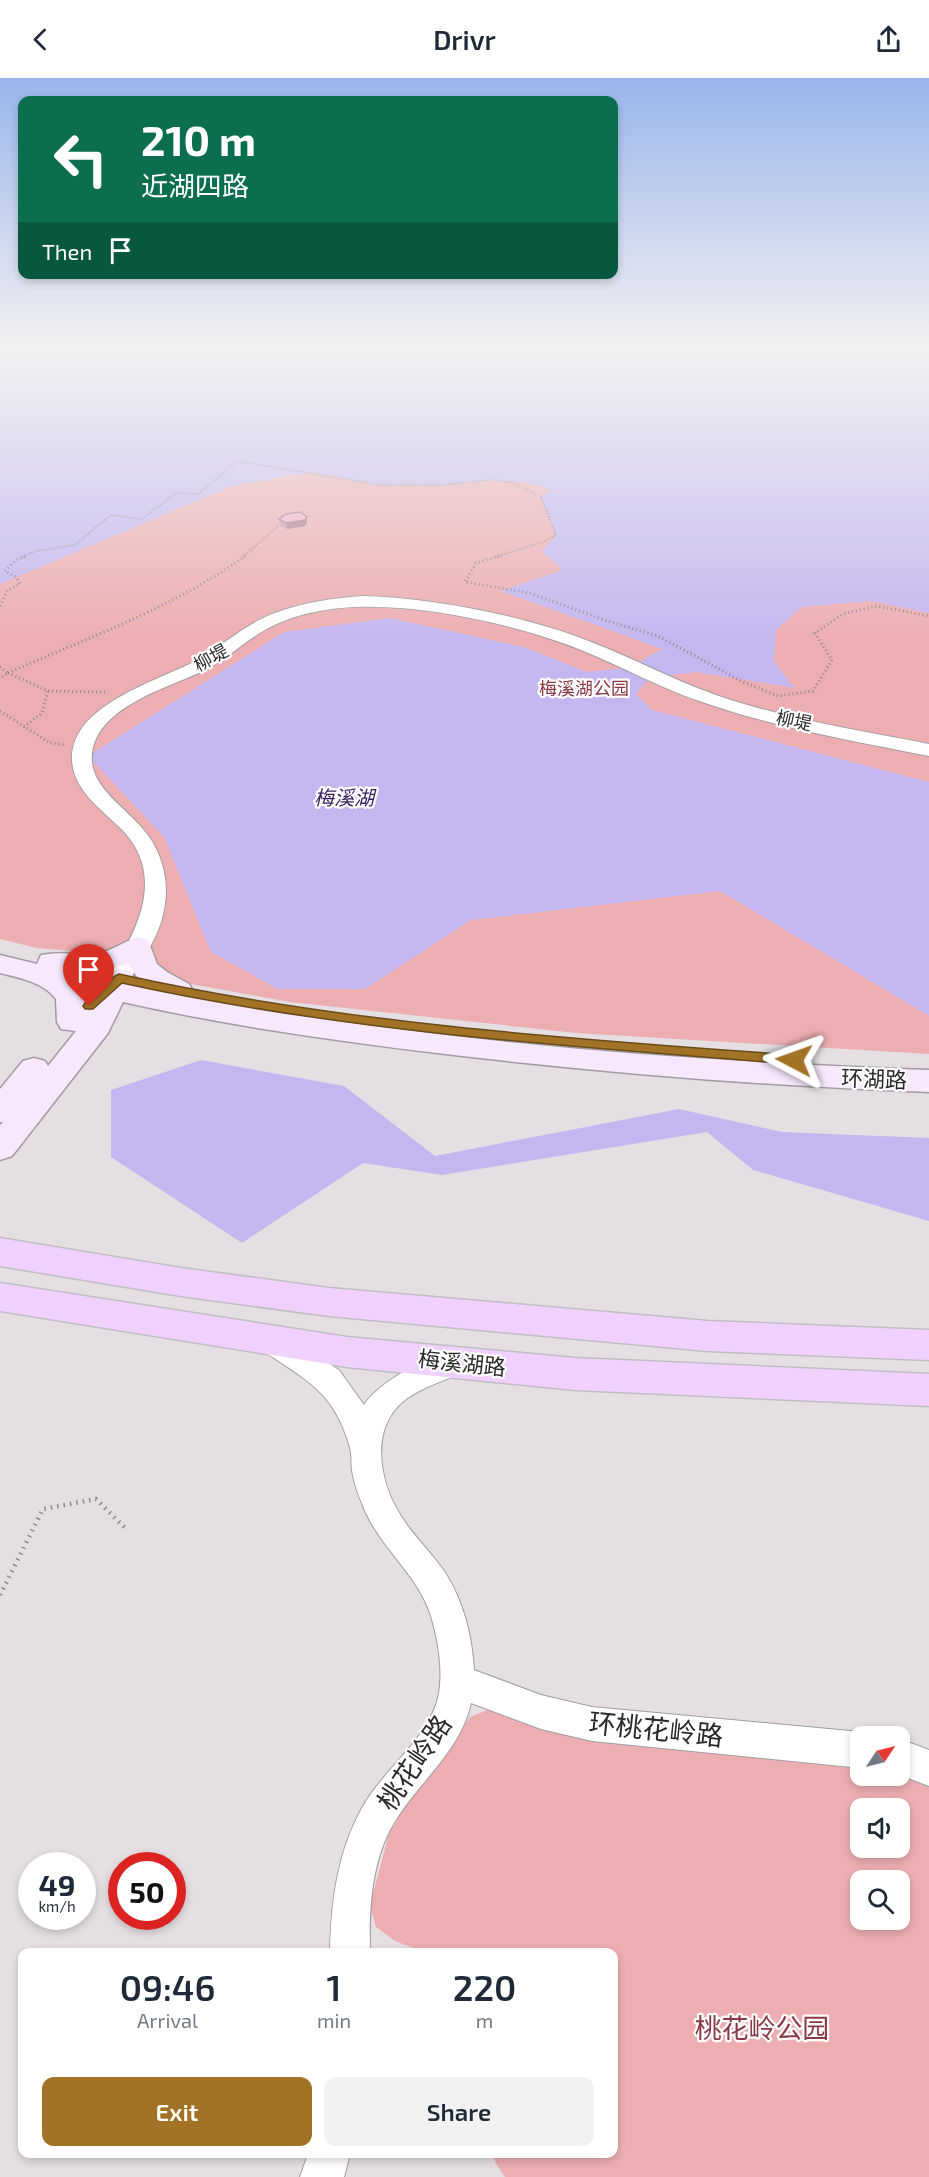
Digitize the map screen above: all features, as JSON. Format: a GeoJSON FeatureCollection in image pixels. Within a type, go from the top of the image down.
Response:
{"type":"FeatureCollection","features":[{"type":"Feature","properties":{"kind":"main road"},"geometry":{"type":"LineString","coordinates":[[45,969],[105,961],[130,953],[138,946]]}},
{"type":"Feature","properties":{"kind":"main road"},"geometry":{"type":"LineString","coordinates":[[138,946],[142,967],[176,998]]}},
{"type":"Feature","properties":{"kind":"main road","name":"环湖路"},"geometry":{"type":"LineString","coordinates":[[0,950],[45,969],[113,987],[176,998],[294,1025],[478,1047],[731,1071],[929,1081]]}},
{"type":"Feature","properties":{"kind":"main road","name":"环湖路"},"geometry":{"type":"LineString","coordinates":[[0,964],[45,969]]}},
{"type":"Feature","properties":{"kind":"main road"},"geometry":{"type":"LineString","coordinates":[[45,969],[72,998],[84,1024]]}},
{"type":"Feature","properties":{"kind":"main road"},"geometry":{"type":"LineString","coordinates":[[0,1148],[84,1024],[113,987]]}},
{"type":"Feature","properties":{"kind":"main road"},"geometry":{"type":"LineString","coordinates":[[0,1111],[84,1024],[176,998]]}},
{"type":"Feature","properties":{"kind":"main road","name":"环湖路"},"geometry":{"type":"LineString","coordinates":[[176,998],[449,1029],[679,1051],[929,1066]]}},
{"type":"Feature","properties":{"kind":"main road"},"geometry":{"type":"LineString","coordinates":[[5,1250],[181,1282],[329,1302],[708,1335],[929,1345]]}},
{"type":"Feature","properties":{"kind":"main road","name":"梅溪湖路"},"geometry":{"type":"LineString","coordinates":[[0,1297],[347,1352],[575,1374],[929,1390]]}},
{"type":"Feature","properties":{"kind":"street","name":"柳堤"},"geometry":{"type":"LineString","coordinates":[[85,743],[97,724],[110,712],[146,689],[222,654],[261,625],[275,619],[345,602],[384,601],[446,609],[535,629],[578,643],[707,698],[759,713],[929,750]]}},
{"type":"Feature","properties":{"kind":"street"},"geometry":{"type":"LineString","coordinates":[[85,743],[81,753],[81,769],[91,788],[134,830],[146,846],[151,861],[156,899],[150,924],[113,987]]}},
{"type":"Feature","properties":{"kind":"street"},"geometry":{"type":"LineString","coordinates":[[268,1339],[328,1379],[352,1410],[365,1448]]}},
{"type":"Feature","properties":{"kind":"street"},"geometry":{"type":"LineString","coordinates":[[365,1448],[372,1419],[387,1397],[406,1384],[457,1363]]}},
{"type":"Feature","properties":{"kind":"street","name":"桃花岭路"},"geometry":{"type":"LineString","coordinates":[[350,1948],[354,1893],[363,1849],[381,1810],[434,1741],[451,1713],[457,1682],[456,1648],[447,1614],[434,1586],[389,1526],[369,1482],[365,1448]]}},
{"type":"Feature","properties":{"kind":"street","name":"环桃花岭路"},"geometry":{"type":"LineString","coordinates":[[457,1682],[492,1692],[541,1712],[592,1724],[850,1749]]}},
{"type":"Feature","properties":{"kind":"street"},"geometry":{"type":"LineString","coordinates":[[910,1761],[929,1768]]}},
{"type":"Feature","properties":{"kind":"street"},"geometry":{"type":"LineString","coordinates":[[322,2177],[327,2158]]}},
{"type":"Feature","properties":{"kind":"path"},"geometry":{"type":"LineString","coordinates":[[0,606],[8,590],[21,585],[16,578],[5,572],[16,560],[36,551],[75,545],[111,515],[141,519],[176,492],[198,494],[237,461],[379,485],[443,485],[491,480],[511,482],[541,497],[556,535],[543,542],[476,563],[465,582],[544,598],[607,621],[658,636],[741,681],[778,696],[813,691],[832,660],[815,633],[843,614],[877,606],[929,616]]}},
{"type":"Feature","properties":{"kind":"path"},"geometry":{"type":"LineString","coordinates":[[0,678],[55,650],[110,630],[187,594],[259,546],[279,525]]}},
{"type":"Feature","properties":{"kind":"path"},"geometry":{"type":"LineString","coordinates":[[0,667],[48,691],[99,692],[146,689]]}},
{"type":"Feature","properties":{"kind":"path"},"geometry":{"type":"LineString","coordinates":[[24,727],[42,712],[48,691]]}},
{"type":"Feature","properties":{"kind":"path"},"geometry":{"type":"LineString","coordinates":[[0,711],[50,743],[63,746],[85,743]]}},
{"type":"Feature","properties":{"kind":"path"},"geometry":{"type":"LineString","coordinates":[[0,1595],[43,1509],[96,1499],[126,1529]]}},
{"type":"Feature","properties":{"kind":"green space","name":"梅溪湖公园"},"geometry":{"type":"Polygon","coordinates":[[[0,445],[929,445],[929,1054],[576,1033],[290,1002],[185,983],[113,950],[95,953],[37,948],[0,939],[0,445]]]}},
{"type":"Feature","properties":{"kind":"green space","name":"桃花岭公园"},"geometry":{"type":"Polygon","coordinates":[[[501,1708],[665,1748],[850,1768],[850,1786],[910,1786],[910,1779],[929,1783],[929,2177],[505,2177],[494,2158],[618,2158],[618,1948],[413,1948],[395,1941],[376,1927],[370,1905],[389,1834],[418,1785],[470,1717],[501,1708]]]}},
{"type":"Feature","properties":{"kind":"water","name":"梅溪湖"},"geometry":{"type":"Polygon","coordinates":[[[0,445],[929,445],[929,613],[872,601],[802,607],[776,630],[774,661],[794,688],[696,672],[650,678],[636,694],[652,710],[929,782],[929,1016],[720,891],[471,920],[365,989],[278,989],[211,952],[164,837],[88,756],[284,632],[390,618],[524,647],[587,672],[631,667],[662,649],[501,591],[562,570],[542,551],[556,535],[541,497],[551,490],[529,483],[491,480],[443,485],[379,485],[310,472],[232,486],[0,584],[0,445]]]}},
{"type":"Feature","properties":{"kind":"water"},"geometry":{"type":"Polygon","coordinates":[[[201,1060],[344,1086],[435,1156],[679,1109],[782,1132],[929,1138],[929,1221],[753,1170],[707,1132],[442,1175],[363,1163],[242,1243],[111,1157],[111,1090],[201,1060]]]}},
{"type":"Feature","properties":{"kind":"building"},"geometry":{"type":"Polygon","coordinates":[[[300,512],[307,517],[305,520],[286,523],[279,519],[286,514],[300,512]]]}},
{"type":"Feature","properties":{"kind":"route"},"geometry":{"type":"LineString","coordinates":[[89,1006],[119,978],[178,991],[306,1012],[656,1049],[794,1060]]}}]}
